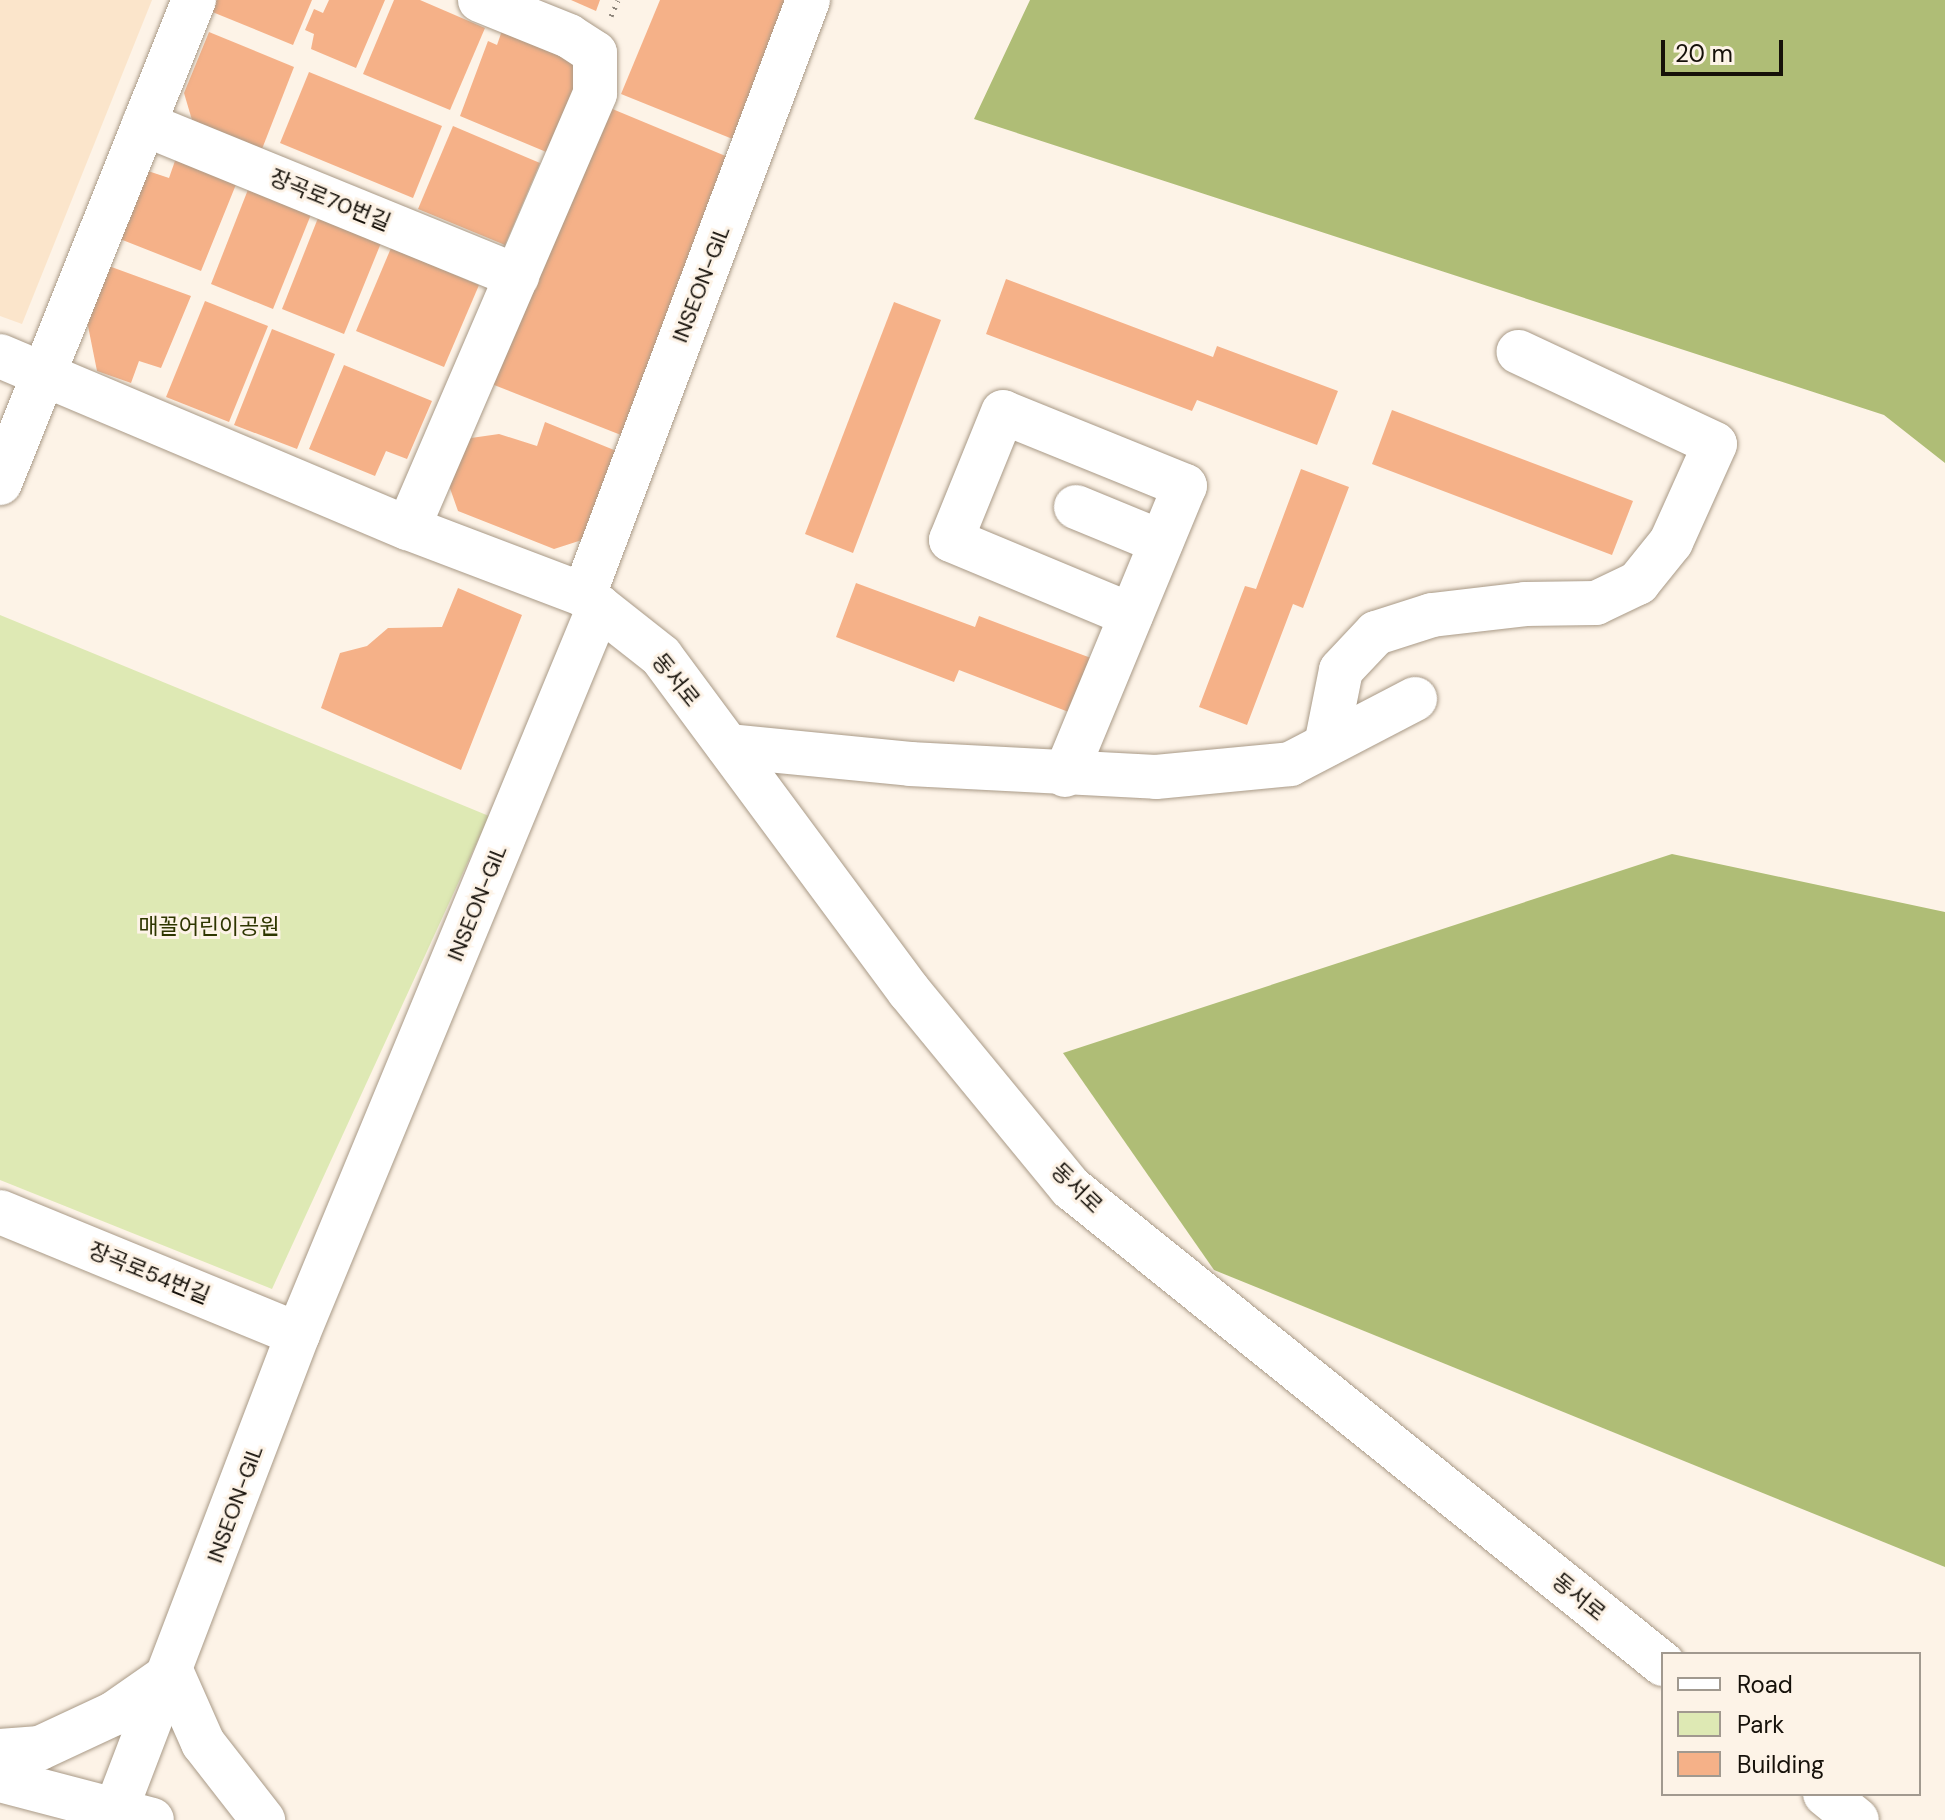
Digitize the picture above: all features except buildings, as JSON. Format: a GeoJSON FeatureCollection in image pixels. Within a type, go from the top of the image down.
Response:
{"type":"FeatureCollection","features":[{"type":"Feature","properties":{"kind":"street"},"geometry":{"type":"LineString","coordinates":[[0,483],[194,0]]}},
{"type":"Feature","properties":{"kind":"street"},"geometry":{"type":"LineString","coordinates":[[408,528],[595,93],[595,53],[569,36],[480,0]]}},
{"type":"Feature","properties":{"kind":"street","name":"INSEON-GIL"},"geometry":{"type":"LineString","coordinates":[[127,1816],[172,1673],[298,1334],[592,601],[808,0]]}},
{"type":"Feature","properties":{"kind":"street","name":"장곡로70번길"},"geometry":{"type":"LineString","coordinates":[[144,124],[517,276]]}},
{"type":"Feature","properties":{"kind":"street"},"geometry":{"type":"LineString","coordinates":[[1326,745],[1341,670],[1376,633],[1432,615],[1525,604],[1596,603],[1638,583],[1671,542],[1715,444],[1519,352]]}},
{"type":"Feature","properties":{"kind":"street","name":"동서로"},"geometry":{"type":"LineString","coordinates":[[0,356],[408,528],[592,601],[661,656],[909,991],[1071,1188],[1661,1662]]}},
{"type":"Feature","properties":{"kind":"street"},"geometry":{"type":"LineString","coordinates":[[1065,775],[1185,486],[1003,412],[951,540],[1131,615]]}},
{"type":"Feature","properties":{"kind":"street"},"geometry":{"type":"LineString","coordinates":[[1076,507],[1161,542]]}},
{"type":"Feature","properties":{"kind":"street"},"geometry":{"type":"LineString","coordinates":[[728,746],[1065,775],[1156,777],[1290,764],[1415,699]]}},
{"type":"Feature","properties":{"kind":"street","name":"장곡로54번길"},"geometry":{"type":"LineString","coordinates":[[0,1212],[298,1334]]}},
{"type":"Feature","properties":{"kind":"street"},"geometry":{"type":"LineString","coordinates":[[0,1751],[40,1748],[113,1714],[172,1673],[203,1743],[263,1820]]}},
{"type":"Feature","properties":{"kind":"street"},"geometry":{"type":"LineString","coordinates":[[0,1780],[127,1816]]}},
{"type":"Feature","properties":{"kind":"street"},"geometry":{"type":"LineString","coordinates":[[1827,1796],[1857,1820]]}},
{"type":"Feature","properties":{"kind":"shaded area"},"geometry":{"type":"Polygon","coordinates":[[[0,0],[152,0],[22,324],[0,316],[0,0]]]}},
{"type":"Feature","properties":{"kind":"green space"},"geometry":{"type":"Polygon","coordinates":[[[1030,0],[1945,0],[1945,463],[1884,415],[974,119],[1030,0]]]}},
{"type":"Feature","properties":{"kind":"green space","name":"매꼴어린이공원"},"geometry":{"type":"Polygon","coordinates":[[[0,615],[489,816],[272,1289],[0,1180],[0,615]]]}},
{"type":"Feature","properties":{"kind":"green space"},"geometry":{"type":"Polygon","coordinates":[[[1672,854],[1945,912],[1945,1567],[1214,1270],[1063,1053],[1672,854]]]}}]}
